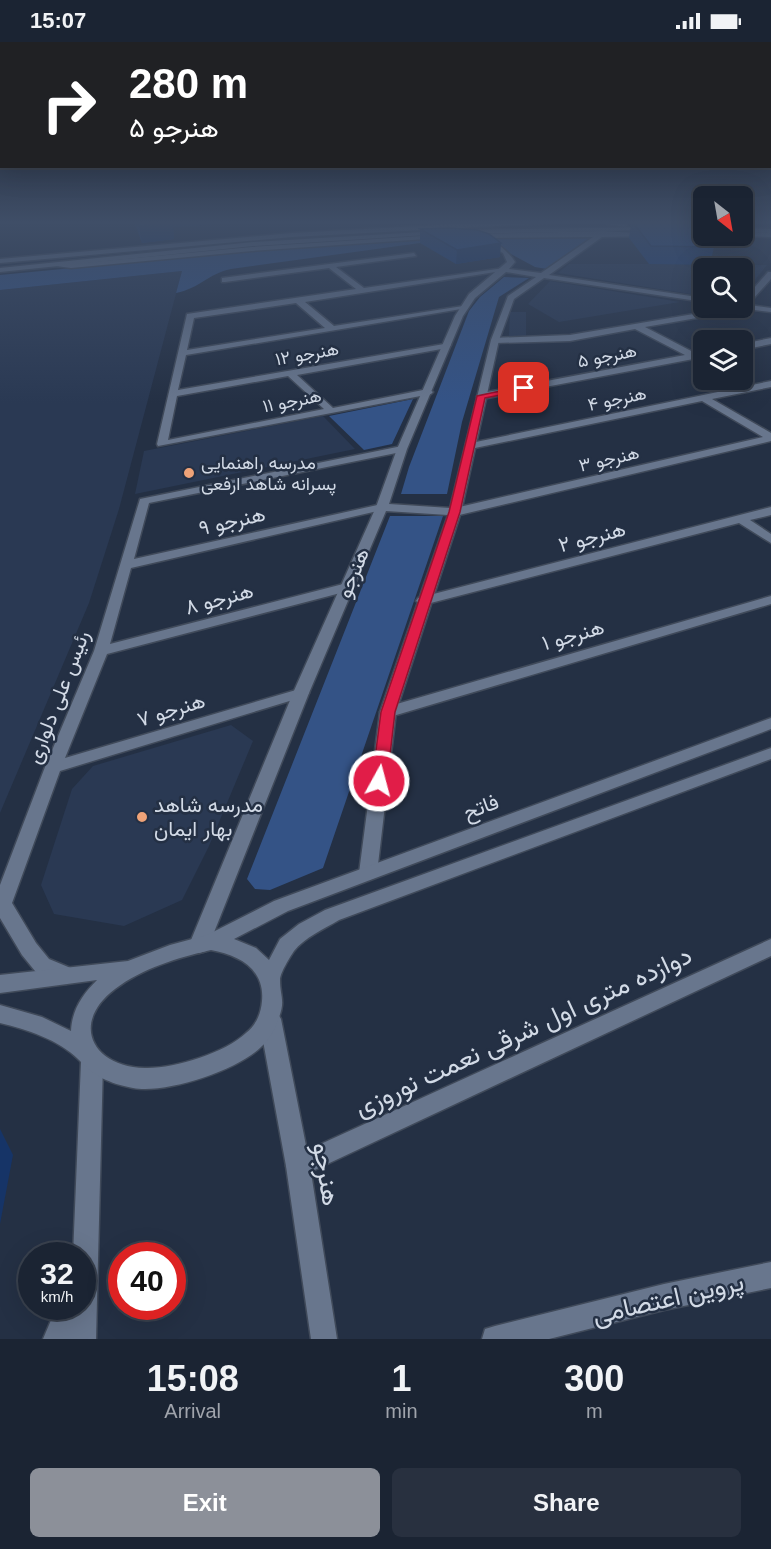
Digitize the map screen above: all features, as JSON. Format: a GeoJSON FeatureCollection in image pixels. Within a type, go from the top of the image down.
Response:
{"type":"FeatureCollection","features":[{"type":"Feature","properties":{"kind":"street"},"geometry":{"type":"LineString","coordinates":[[350,282],[361,290]]}},
{"type":"Feature","properties":{"kind":"street"},"geometry":{"type":"LineString","coordinates":[[174,394],[190,316],[422,282]]}},
{"type":"Feature","properties":{"kind":"street","name":"هنرجو"},"geometry":{"type":"LineString","coordinates":[[205,943],[301,693],[382,507],[402,449],[463,308],[472,296],[490,282]]}},
{"type":"Feature","properties":{"kind":"street"},"geometry":{"type":"LineString","coordinates":[[382,896],[368,873],[388,712],[455,512],[495,340],[511,298],[535,282]]}},
{"type":"Feature","properties":{"kind":"street"},"geometry":{"type":"LineString","coordinates":[[587,282],[693,298]]}},
{"type":"Feature","properties":{"kind":"street"},"geometry":{"type":"LineString","coordinates":[[753,295],[765,282]]}},
{"type":"Feature","properties":{"kind":"street"},"geometry":{"type":"LineString","coordinates":[[298,300],[332,329]]}},
{"type":"Feature","properties":{"kind":"street"},"geometry":{"type":"LineString","coordinates":[[183,353],[463,308]]}},
{"type":"Feature","properties":{"kind":"street"},"geometry":{"type":"LineString","coordinates":[[753,308],[771,310]]}},
{"type":"Feature","properties":{"kind":"street"},"geometry":{"type":"LineString","coordinates":[[495,340],[570,338],[693,317]]}},
{"type":"Feature","properties":{"kind":"street"},"geometry":{"type":"LineString","coordinates":[[638,327],[693,352]]}},
{"type":"Feature","properties":{"kind":"street"},"geometry":{"type":"LineString","coordinates":[[753,345],[771,341]]}},
{"type":"Feature","properties":{"kind":"street","name":"هنرجو ۱۲"},"geometry":{"type":"LineString","coordinates":[[174,394],[447,345]]}},
{"type":"Feature","properties":{"kind":"street","name":"هنرجو ۵"},"geometry":{"type":"LineString","coordinates":[[482,396],[693,356]]}},
{"type":"Feature","properties":{"kind":"street"},"geometry":{"type":"LineString","coordinates":[[290,374],[330,410]]}},
{"type":"Feature","properties":{"kind":"street","name":"هنرجو ۴"},"geometry":{"type":"LineString","coordinates":[[470,446],[771,384]]}},
{"type":"Feature","properties":{"kind":"street","name":"هنرجو ۱۱"},"geometry":{"type":"LineString","coordinates":[[174,394],[162,444],[428,392]]}},
{"type":"Feature","properties":{"kind":"street"},"geometry":{"type":"LineString","coordinates":[[703,398],[771,438]]}},
{"type":"Feature","properties":{"kind":"street","name":"هنرجو ۳"},"geometry":{"type":"LineString","coordinates":[[382,507],[455,512],[771,438]]}},
{"type":"Feature","properties":{"kind":"street","name":"رئیس علی دلواری"},"geometry":{"type":"LineString","coordinates":[[1,907],[53,767],[101,651],[144,501],[402,449]]}},
{"type":"Feature","properties":{"kind":"street","name":"هنرجو ۹"},"geometry":{"type":"LineString","coordinates":[[126,565],[382,507]]}},
{"type":"Feature","properties":{"kind":"street","name":"هنرجو ۲"},"geometry":{"type":"LineString","coordinates":[[423,602],[771,511]]}},
{"type":"Feature","properties":{"kind":"street"},"geometry":{"type":"LineString","coordinates":[[741,519],[771,539]]}},
{"type":"Feature","properties":{"kind":"street","name":"هنرجو ۸"},"geometry":{"type":"LineString","coordinates":[[101,651],[347,587]]}},
{"type":"Feature","properties":{"kind":"street","name":"هنرجو ۱"},"geometry":{"type":"LineString","coordinates":[[388,712],[771,600]]}},
{"type":"Feature","properties":{"kind":"street","name":"هنرجو ۷"},"geometry":{"type":"LineString","coordinates":[[53,767],[301,693]]}},
{"type":"Feature","properties":{"kind":"street","name":"فاتح"},"geometry":{"type":"LineString","coordinates":[[205,943],[281,906],[771,723]]}},
{"type":"Feature","properties":{"kind":"street"},"geometry":{"type":"LineString","coordinates":[[270,979],[287,945],[306,930],[332,915],[771,753]]}},
{"type":"Feature","properties":{"kind":"street"},"geometry":{"type":"LineString","coordinates":[[1,907],[42,965],[66,975]]}},
{"type":"Feature","properties":{"kind":"street"},"geometry":{"type":"LineString","coordinates":[[0,1014],[22,1018],[56,1031],[89,1057],[109,1072],[144,1080],[193,1071],[254,1041],[270,1019],[273,998],[270,979],[261,965],[249,954],[205,943],[137,966],[114,978],[88,1002],[81,1021],[82,1040],[89,1057],[85,1242]]}},
{"type":"Feature","properties":{"kind":"street","name":"دوازده متری اول شرقی نعمت نوروزی"},"geometry":{"type":"LineString","coordinates":[[298,1166],[771,947]]}},
{"type":"Feature","properties":{"kind":"street"},"geometry":{"type":"LineString","coordinates":[[0,984],[137,966]]}},
{"type":"Feature","properties":{"kind":"street","name":"هنرجو"},"geometry":{"type":"LineString","coordinates":[[270,1019],[298,1166],[324,1339]]}},
{"type":"Feature","properties":{"kind":"street","name":"پروین اعتصامی"},"geometry":{"type":"LineString","coordinates":[[495,1339],[664,1297],[771,1275]]}},
{"type":"Feature","properties":{"kind":"street"},"geometry":{"type":"LineString","coordinates":[[56,1339],[65,1320]]}},
{"type":"Feature","properties":{"kind":"street"},"geometry":{"type":"LineString","coordinates":[[83,1320],[83,1339]]}},
{"type":"Feature","properties":{"kind":"shaded area"},"geometry":{"type":"Polygon","coordinates":[[[0,282],[81,282],[0,290],[0,282]]]}},
{"type":"Feature","properties":{"kind":"shaded area"},"geometry":{"type":"Polygon","coordinates":[[[81,282],[179,282],[119,509],[89,603],[0,813],[0,290],[81,282]]]}},
{"type":"Feature","properties":{"kind":"shaded area"},"geometry":{"type":"Polygon","coordinates":[[[179,282],[203,282],[185,291],[176,293],[179,282]]]}},
{"type":"Feature","properties":{"kind":"shaded area"},"geometry":{"type":"Polygon","coordinates":[[[499,282],[523,282],[499,297],[462,422],[447,494],[401,494],[409,467],[469,311],[480,297],[499,282]]]}},
{"type":"Feature","properties":{"kind":"shaded area"},"geometry":{"type":"Polygon","coordinates":[[[549,282],[680,302],[559,322],[528,304],[549,282]]]}},
{"type":"Feature","properties":{"kind":"shaded area"},"geometry":{"type":"Polygon","coordinates":[[[612,282],[693,282],[693,294],[612,282]]]}},
{"type":"Feature","properties":{"kind":"shaded area"},"geometry":{"type":"Polygon","coordinates":[[[510,312],[526,312],[526,336],[509,336],[510,312]]]}},
{"type":"Feature","properties":{"kind":"shaded area"},"geometry":{"type":"Polygon","coordinates":[[[413,399],[392,444],[364,450],[329,416],[413,399]]]}},
{"type":"Feature","properties":{"kind":"shaded area","name":"مدرسه راهنمایی پسرانه شاهد ارفعی"},"geometry":{"type":"Polygon","coordinates":[[[323,416],[355,449],[135,494],[144,451],[323,416]]]}},
{"type":"Feature","properties":{"kind":"shaded area"},"geometry":{"type":"Polygon","coordinates":[[[390,516],[443,516],[323,868],[270,890],[255,889],[247,879],[390,516]]]}},
{"type":"Feature","properties":{"kind":"shaded area","name":"مدرسه شاهد بهار ایمان"},"geometry":{"type":"Polygon","coordinates":[[[231,725],[253,741],[209,846],[182,900],[124,926],[54,914],[41,885],[72,789],[93,766],[231,725]]]}},
{"type":"Feature","properties":{"kind":"place","name":"مدرسه راهنمایی پسرانه شاهد ارفعی"},"geometry":{"type":"Point","coordinates":[189,473]}},
{"type":"Feature","properties":{"kind":"place","name":"مدرسه شاهد بهار ایمان"},"geometry":{"type":"Point","coordinates":[142,817]}},
{"type":"Feature","properties":{"kind":"route"},"geometry":{"type":"LineString","coordinates":[[379,781],[388,712],[455,512],[482,396],[524,388]]}}]}
